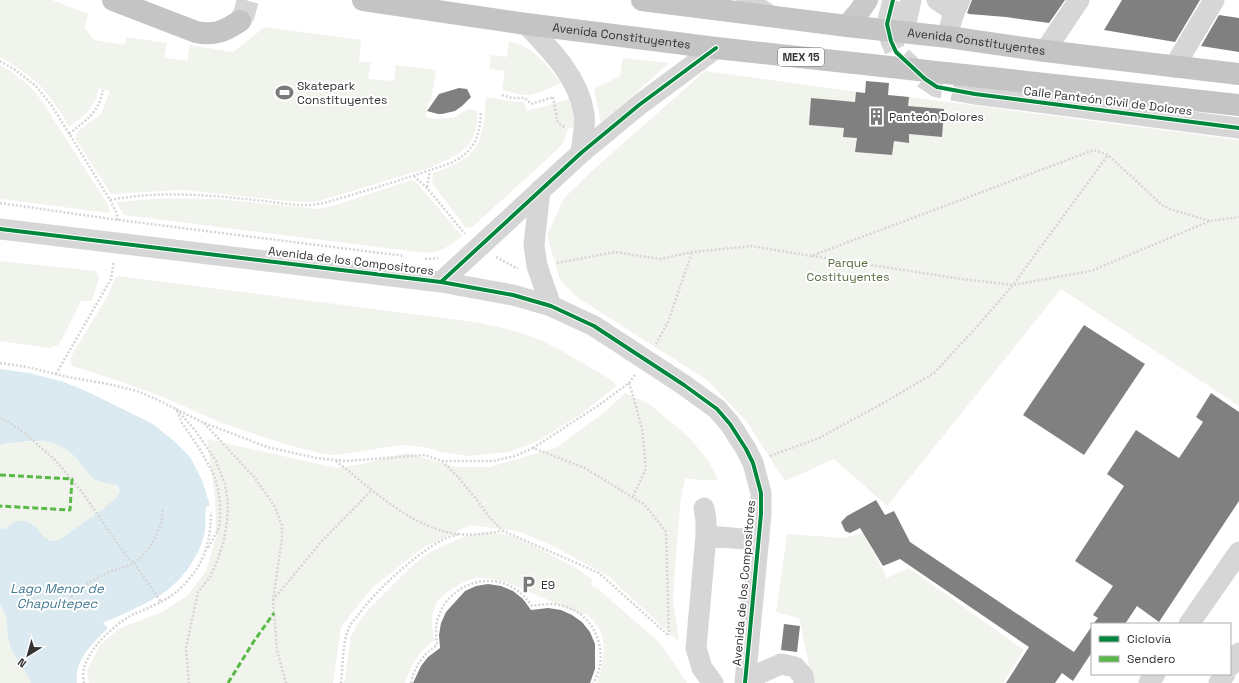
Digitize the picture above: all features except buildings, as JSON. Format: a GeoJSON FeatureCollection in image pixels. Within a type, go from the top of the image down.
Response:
{"type":"FeatureCollection","features":[{"type":"Feature","properties":{"kind":"highway"},"geometry":{"type":"LineString","coordinates":[[113,0],[196,32],[207,34],[218,32],[230,27],[240,20]]}},
{"type":"Feature","properties":{"kind":"highway","name":"Avenida Constituyentes"},"geometry":{"type":"LineString","coordinates":[[363,0],[526,24],[716,48],[1239,105]]}},
{"type":"Feature","properties":{"kind":"highway","name":"Avenida Constituyentes"},"geometry":{"type":"LineString","coordinates":[[642,0],[1239,74]]}},
{"type":"Feature","properties":{"kind":"main road"},"geometry":{"type":"LineString","coordinates":[[847,26],[867,0]]}},
{"type":"Feature","properties":{"kind":"street"},"geometry":{"type":"LineString","coordinates":[[747,0],[769,16]]}},
{"type":"Feature","properties":{"kind":"street"},"geometry":{"type":"LineString","coordinates":[[904,32],[911,0]]}},
{"type":"Feature","properties":{"kind":"street"},"geometry":{"type":"LineString","coordinates":[[937,0],[957,6],[951,21],[948,37]]}},
{"type":"Feature","properties":{"kind":"street"},"geometry":{"type":"LineString","coordinates":[[1045,51],[1079,0]]}},
{"type":"Feature","properties":{"kind":"street"},"geometry":{"type":"LineString","coordinates":[[1174,67],[1214,0]]}},
{"type":"Feature","properties":{"kind":"street"},"geometry":{"type":"LineString","coordinates":[[526,24],[548,47],[578,89],[585,114],[580,153]]}},
{"type":"Feature","properties":{"kind":"street"},"geometry":{"type":"LineString","coordinates":[[441,282],[580,153],[639,105],[716,48]]}},
{"type":"Feature","properties":{"kind":"street","name":"Calle Panteón Civil de Dolores"},"geometry":{"type":"LineString","coordinates":[[975,94],[1239,128]]}},
{"type":"Feature","properties":{"kind":"street"},"geometry":{"type":"LineString","coordinates":[[540,190],[534,245],[537,266],[551,306]]}},
{"type":"Feature","properties":{"kind":"street","name":"Avenida de los Compositores"},"geometry":{"type":"LineString","coordinates":[[0,229],[441,282],[513,295],[551,306],[594,326],[647,360],[717,409],[730,424],[753,463],[761,493],[761,514],[745,682]]}},
{"type":"Feature","properties":{"kind":"street"},"geometry":{"type":"LineString","coordinates":[[704,508],[706,536],[696,648],[702,668],[713,683]]}},
{"type":"Feature","properties":{"kind":"street"},"geometry":{"type":"LineString","coordinates":[[706,536],[759,540]]}},
{"type":"Feature","properties":{"kind":"street"},"geometry":{"type":"LineString","coordinates":[[1191,623],[1239,552]]}},
{"type":"Feature","properties":{"kind":"street"},"geometry":{"type":"LineString","coordinates":[[1231,665],[1239,653]]}},
{"type":"Feature","properties":{"kind":"street"},"geometry":{"type":"LineString","coordinates":[[745,682],[781,664],[795,667],[803,676],[804,683]]}},
{"type":"Feature","properties":{"kind":"path"},"geometry":{"type":"LineString","coordinates":[[0,61],[14,69],[36,86],[52,106],[110,200],[118,220],[111,279],[56,374]]}},
{"type":"Feature","properties":{"kind":"path"},"geometry":{"type":"LineString","coordinates":[[502,95],[512,98],[525,98],[531,104],[578,89]]}},
{"type":"Feature","properties":{"kind":"path"},"geometry":{"type":"LineString","coordinates":[[68,134],[92,115],[100,102],[103,90]]}},
{"type":"Feature","properties":{"kind":"path"},"geometry":{"type":"LineString","coordinates":[[553,97],[558,123],[568,129]]}},
{"type":"Feature","properties":{"kind":"path"},"geometry":{"type":"LineString","coordinates":[[110,200],[126,197],[177,194],[208,195],[310,205],[324,203],[414,176],[457,160],[468,152],[476,140],[480,125],[481,111]]}},
{"type":"Feature","properties":{"kind":"path"},"geometry":{"type":"LineString","coordinates":[[811,256],[1094,150],[1108,155],[1162,205],[1170,209],[1210,221]]}},
{"type":"Feature","properties":{"kind":"path"},"geometry":{"type":"LineString","coordinates":[[753,463],[819,438],[934,374],[1013,285],[1108,155]]}},
{"type":"Feature","properties":{"kind":"path"},"geometry":{"type":"LineString","coordinates":[[427,188],[430,170]]}},
{"type":"Feature","properties":{"kind":"path"},"geometry":{"type":"LineString","coordinates":[[414,176],[427,188],[478,248],[516,268],[537,266],[615,252],[660,259],[692,252],[752,246],[962,279],[1013,285],[1091,271],[1210,221],[1239,217]]}},
{"type":"Feature","properties":{"kind":"path"},"geometry":{"type":"LineString","coordinates":[[0,204],[404,256]]}},
{"type":"Feature","properties":{"kind":"path"},"geometry":{"type":"LineString","coordinates":[[420,258],[428,259],[443,257]]}},
{"type":"Feature","properties":{"kind":"path"},"geometry":{"type":"LineString","coordinates":[[0,363],[27,367],[137,391],[202,422],[267,447],[316,458],[346,461],[425,455],[442,461],[494,461],[515,456],[533,448],[585,468],[645,505],[666,532],[668,635],[599,573],[503,530],[489,517],[463,483],[442,461]]}},
{"type":"Feature","properties":{"kind":"path"},"geometry":{"type":"LineString","coordinates":[[629,384],[642,429],[646,468],[632,497]]}},
{"type":"Feature","properties":{"kind":"path"},"geometry":{"type":"LineString","coordinates":[[176,409],[182,423],[199,448],[214,475],[218,489],[220,522],[218,530],[204,554]]}},
{"type":"Feature","properties":{"kind":"path"},"geometry":{"type":"LineString","coordinates":[[176,409],[195,430],[216,461],[225,484],[228,504],[224,540],[218,559],[210,577],[198,592],[186,648],[188,683]]}},
{"type":"Feature","properties":{"kind":"path"},"geometry":{"type":"LineString","coordinates":[[0,418],[10,423],[35,442],[56,461],[72,479],[161,602]]}},
{"type":"Feature","properties":{"kind":"path"},"geometry":{"type":"LineString","coordinates":[[202,422],[254,477],[274,505],[282,525],[282,539],[273,600],[277,650],[286,683]]}},
{"type":"Feature","properties":{"kind":"path"},"geometry":{"type":"LineString","coordinates":[[335,460],[384,500],[436,530],[459,534],[481,534],[503,530]]}},
{"type":"Feature","properties":{"kind":"path"},"geometry":{"type":"LineString","coordinates":[[273,600],[322,541],[372,490]]}},
{"type":"Feature","properties":{"kind":"path"},"geometry":{"type":"LineString","coordinates":[[71,597],[81,587],[93,579],[134,563],[152,544],[158,533],[162,523],[163,508]]}},
{"type":"Feature","properties":{"kind":"path"},"geometry":{"type":"LineString","coordinates":[[84,683],[84,668],[90,656],[97,645],[111,629],[132,615],[161,602],[170,596],[190,578],[198,568],[209,541],[211,512]]}},
{"type":"Feature","properties":{"kind":"path"},"geometry":{"type":"LineString","coordinates":[[340,683],[344,647],[349,628],[361,611],[380,590],[412,561],[430,547],[444,539],[459,534]]}},
{"type":"Feature","properties":{"kind":"path"},"geometry":{"type":"LineString","coordinates":[[411,683],[413,673],[419,661],[436,645],[436,627],[439,614],[445,603],[454,593],[465,586],[477,582],[490,581],[502,583],[514,588],[524,596],[532,606],[551,604],[564,606],[576,611],[586,619],[594,628],[599,640],[601,653],[601,666],[597,678],[593,683]]}},
{"type":"Feature","properties":{"kind":"green space"},"geometry":{"type":"Polygon","coordinates":[[[0,0],[52,0],[88,14],[85,28],[94,40],[125,45],[126,37],[167,43],[164,57],[187,61],[190,45],[233,52],[265,27],[361,40],[359,61],[371,63],[368,79],[394,81],[396,65],[436,70],[431,102],[428,102],[426,117],[439,119],[455,117],[468,109],[478,111],[477,125],[473,138],[467,147],[457,155],[432,167],[316,202],[297,202],[183,190],[111,194],[75,138],[77,132],[101,114],[110,91],[99,88],[96,99],[90,109],[84,116],[69,127],[55,104],[42,88],[25,73],[0,57],[0,0]]]}},
{"type":"Feature","properties":{"kind":"green space"},"geometry":{"type":"Polygon","coordinates":[[[509,41],[533,52],[561,83],[541,92],[528,95],[518,94],[502,89],[505,71],[489,69],[491,55],[507,57],[509,41]]]}},
{"type":"Feature","properties":{"kind":"green space"},"geometry":{"type":"Polygon","coordinates":[[[623,58],[669,63],[601,124],[594,89],[620,76],[623,58]]]}},
{"type":"Feature","properties":{"kind":"green space"},"geometry":{"type":"Polygon","coordinates":[[[0,65],[29,85],[42,101],[108,205],[110,213],[0,199],[0,65]]]}},
{"type":"Feature","properties":{"kind":"green space","name":"Parque Costituyentes"},"geometry":{"type":"Polygon","coordinates":[[[705,71],[865,93],[909,97],[1239,140],[1239,406],[1061,289],[887,506],[834,459],[785,481],[746,421],[707,380],[578,298],[560,280],[547,235],[564,198],[593,170],[705,71]]]}},
{"type":"Feature","properties":{"kind":"green space"},"geometry":{"type":"Polygon","coordinates":[[[486,97],[524,102],[527,111],[573,98],[579,125],[568,129],[564,141],[557,150],[471,228],[465,227],[432,183],[433,173],[464,159],[475,148],[483,127],[486,97]]]}},
{"type":"Feature","properties":{"kind":"green space"},"geometry":{"type":"Polygon","coordinates":[[[411,180],[417,183],[462,236],[442,250],[417,252],[124,215],[116,202],[168,198],[217,199],[319,209],[336,205],[411,180]]]}},
{"type":"Feature","properties":{"kind":"green space"},"geometry":{"type":"Polygon","coordinates":[[[0,261],[96,271],[99,278],[92,301],[81,301],[58,345],[49,348],[0,341],[0,261]]]}},
{"type":"Feature","properties":{"kind":"green space"},"geometry":{"type":"Polygon","coordinates":[[[118,276],[474,322],[499,327],[524,334],[547,343],[605,376],[617,386],[581,414],[540,440],[509,452],[469,456],[441,452],[424,447],[401,445],[336,455],[324,454],[288,445],[222,423],[165,398],[72,366],[70,360],[73,353],[110,292],[114,279],[118,276]]]}},
{"type":"Feature","properties":{"kind":"green space"},"geometry":{"type":"Polygon","coordinates":[[[625,393],[649,404],[689,437],[708,460],[718,480],[685,478],[680,504],[673,601],[679,642],[608,576],[553,546],[517,531],[470,525],[421,549],[372,588],[341,627],[333,683],[89,683],[87,671],[100,645],[118,629],[162,612],[188,595],[206,571],[216,537],[215,498],[207,439],[337,468],[408,453],[456,467],[490,467],[557,447],[605,412],[625,393]]]}},
{"type":"Feature","properties":{"kind":"green space"},"geometry":{"type":"Polygon","coordinates":[[[19,442],[49,442],[63,447],[73,454],[89,474],[97,481],[117,485],[120,492],[117,497],[103,509],[59,540],[52,541],[43,536],[35,526],[16,521],[4,529],[0,528],[0,445],[19,442]]]}},
{"type":"Feature","properties":{"kind":"green space"},"geometry":{"type":"Polygon","coordinates":[[[483,532],[503,534],[516,538],[576,568],[593,580],[591,586],[598,589],[659,642],[687,683],[596,683],[601,671],[604,649],[603,642],[600,630],[585,613],[582,615],[511,584],[477,578],[462,583],[442,596],[434,608],[432,623],[435,640],[424,649],[416,659],[405,683],[344,683],[351,636],[367,611],[414,564],[429,553],[462,537],[483,532]]]}},
{"type":"Feature","properties":{"kind":"green space"},"geometry":{"type":"Polygon","coordinates":[[[863,533],[887,578],[909,568],[1024,650],[1003,683],[813,683],[799,618],[776,612],[787,534],[844,538],[863,533]]]}},
{"type":"Feature","properties":{"kind":"green space"},"geometry":{"type":"Polygon","coordinates":[[[0,603],[6,616],[8,638],[16,658],[23,667],[31,683],[0,683],[0,603]]]}},
{"type":"Feature","properties":{"kind":"water","name":"Lago Menor de Chapultepec"},"geometry":{"type":"Polygon","coordinates":[[[0,369],[29,373],[64,382],[153,424],[174,441],[190,457],[202,480],[210,506],[206,507],[205,532],[202,542],[193,561],[181,578],[157,597],[137,608],[103,623],[108,628],[91,646],[82,659],[78,667],[77,683],[31,683],[12,651],[8,638],[6,616],[0,603],[0,528],[4,529],[16,521],[26,521],[35,526],[43,536],[51,541],[59,540],[103,509],[117,497],[120,491],[117,485],[96,480],[86,471],[71,453],[55,444],[44,441],[32,441],[0,445],[0,369]]]}},
{"type":"Feature","properties":{"kind":"tunnel"},"geometry":{"type":"LineString","coordinates":[[240,21],[244,14],[248,0]]}},
{"type":"Feature","properties":{"kind":"tunnel"},"geometry":{"type":"LineString","coordinates":[[893,0],[887,24],[891,41],[896,52],[925,79],[937,87],[975,94]]}},
{"type":"Feature","properties":{"kind":"marked path"},"geometry":{"type":"LineString","coordinates":[[0,475],[72,479],[70,510],[0,506]]}},
{"type":"Feature","properties":{"kind":"marked path"},"geometry":{"type":"LineString","coordinates":[[228,683],[254,641],[274,613]]}},
{"type":"Feature","properties":{"kind":"cycle path"},"geometry":{"type":"LineString","coordinates":[[893,0],[887,24],[891,41],[896,52],[925,79],[937,87],[975,94],[1239,128]]}},
{"type":"Feature","properties":{"kind":"cycle path"},"geometry":{"type":"LineString","coordinates":[[441,282],[581,153],[639,105],[716,48]]}},
{"type":"Feature","properties":{"kind":"cycle path"},"geometry":{"type":"LineString","coordinates":[[0,229],[441,282],[513,295],[551,306],[594,326],[684,385],[717,409],[730,424],[753,463],[761,493],[761,514],[745,683]]}},
{"type":"Feature","properties":{"kind":"place","name":"Skatepark Constituyentes"},"geometry":{"type":"Point","coordinates":[284,93]}},
{"type":"Feature","properties":{"kind":"place","name":"Panteón Dolores"},"geometry":{"type":"Point","coordinates":[876,117]}},
{"type":"Feature","properties":{"kind":"place","name":"E9"},"geometry":{"type":"Point","coordinates":[528,585]}}]}
